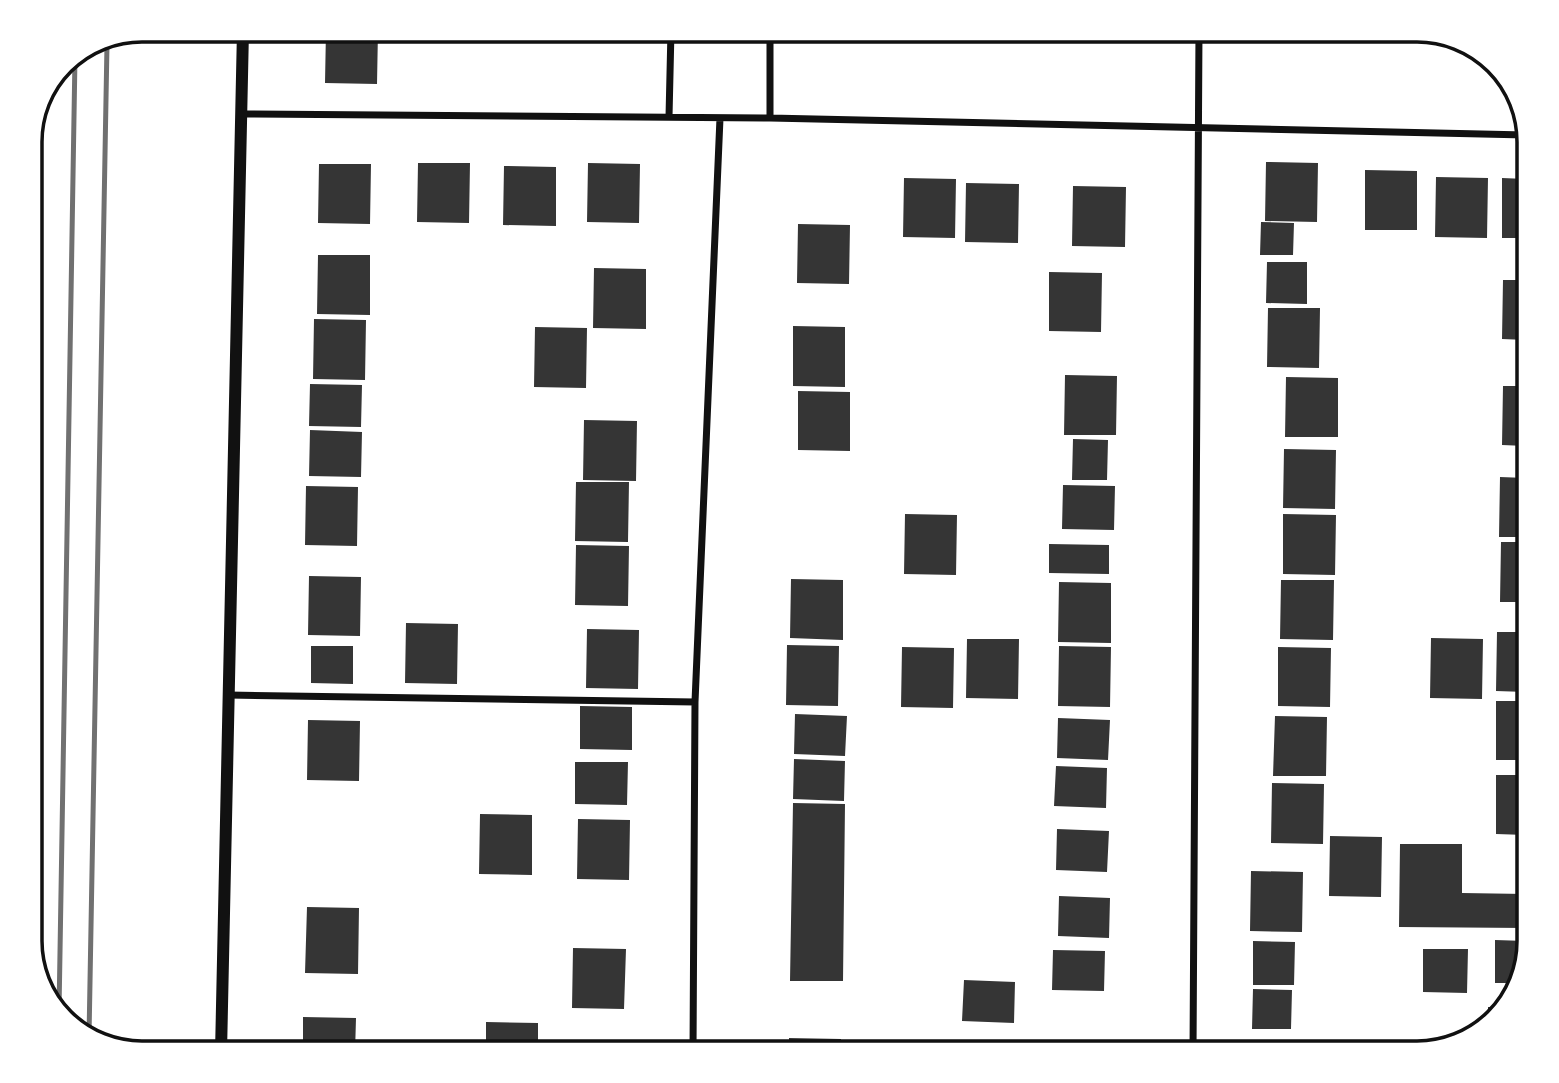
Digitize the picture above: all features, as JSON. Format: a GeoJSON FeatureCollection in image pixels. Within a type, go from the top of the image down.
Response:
{"type":"FeatureCollection","features":[{"type":"Feature","properties":{"kind":"street"},"geometry":{"type":"LineString","coordinates":[[221,1041],[243,42]]}},
{"type":"Feature","properties":{"kind":"street"},"geometry":{"type":"LineString","coordinates":[[669,117],[671,42]]}},
{"type":"Feature","properties":{"kind":"street"},"geometry":{"type":"LineString","coordinates":[[770,42],[770,118]]}},
{"type":"Feature","properties":{"kind":"street"},"geometry":{"type":"LineString","coordinates":[[1193,1041],[1199,42]]}},
{"type":"Feature","properties":{"kind":"street"},"geometry":{"type":"LineString","coordinates":[[243,114],[770,118],[1516,135]]}},
{"type":"Feature","properties":{"kind":"street"},"geometry":{"type":"LineString","coordinates":[[693,1041],[695,702],[720,118]]}},
{"type":"Feature","properties":{"kind":"street"},"geometry":{"type":"LineString","coordinates":[[228,695],[695,702]]}},
{"type":"Feature","properties":{"kind":"building"},"geometry":{"type":"Polygon","coordinates":[[[326,42],[378,42],[377,84],[325,83],[326,42]]]}},
{"type":"Feature","properties":{"kind":"building"},"geometry":{"type":"Polygon","coordinates":[[[1266,162],[1318,163],[1317,222],[1265,221],[1266,162]]]}},
{"type":"Feature","properties":{"kind":"building"},"geometry":{"type":"Polygon","coordinates":[[[418,163],[470,163],[469,223],[417,222],[418,163]]]}},
{"type":"Feature","properties":{"kind":"building"},"geometry":{"type":"Polygon","coordinates":[[[588,163],[640,164],[639,223],[587,222],[588,163]]]}},
{"type":"Feature","properties":{"kind":"building"},"geometry":{"type":"Polygon","coordinates":[[[319,164],[371,164],[370,224],[318,223],[319,164]]]}},
{"type":"Feature","properties":{"kind":"building"},"geometry":{"type":"Polygon","coordinates":[[[504,166],[556,167],[556,226],[503,225],[504,166]]]}},
{"type":"Feature","properties":{"kind":"building"},"geometry":{"type":"Polygon","coordinates":[[[1365,170],[1417,171],[1417,230],[1365,230],[1365,170]]]}},
{"type":"Feature","properties":{"kind":"building"},"geometry":{"type":"Polygon","coordinates":[[[1436,177],[1488,178],[1487,238],[1435,237],[1436,177]]]}},
{"type":"Feature","properties":{"kind":"building"},"geometry":{"type":"Polygon","coordinates":[[[904,178],[956,179],[955,238],[903,237],[904,178]]]}},
{"type":"Feature","properties":{"kind":"building"},"geometry":{"type":"Polygon","coordinates":[[[1502,178],[1517,179],[1517,238],[1502,238],[1502,178]]]}},
{"type":"Feature","properties":{"kind":"building"},"geometry":{"type":"Polygon","coordinates":[[[966,183],[1019,184],[1018,243],[965,242],[966,183]]]}},
{"type":"Feature","properties":{"kind":"building"},"geometry":{"type":"Polygon","coordinates":[[[1073,186],[1126,187],[1125,247],[1072,246],[1073,186]]]}},
{"type":"Feature","properties":{"kind":"building"},"geometry":{"type":"Polygon","coordinates":[[[1261,222],[1294,223],[1293,255],[1260,255],[1261,222]]]}},
{"type":"Feature","properties":{"kind":"building"},"geometry":{"type":"Polygon","coordinates":[[[798,224],[850,225],[849,284],[797,283],[798,224]]]}},
{"type":"Feature","properties":{"kind":"building"},"geometry":{"type":"Polygon","coordinates":[[[318,255],[370,255],[370,315],[317,314],[318,255]]]}},
{"type":"Feature","properties":{"kind":"building"},"geometry":{"type":"Polygon","coordinates":[[[1267,262],[1307,262],[1307,304],[1266,303],[1267,262]]]}},
{"type":"Feature","properties":{"kind":"building"},"geometry":{"type":"Polygon","coordinates":[[[594,268],[646,269],[646,329],[593,328],[594,268]]]}},
{"type":"Feature","properties":{"kind":"building"},"geometry":{"type":"Polygon","coordinates":[[[1049,272],[1102,273],[1101,332],[1049,331],[1049,272]]]}},
{"type":"Feature","properties":{"kind":"building"},"geometry":{"type":"Polygon","coordinates":[[[1503,280],[1517,280],[1517,340],[1502,339],[1503,280]]]}},
{"type":"Feature","properties":{"kind":"building"},"geometry":{"type":"Polygon","coordinates":[[[1268,308],[1320,308],[1319,368],[1267,367],[1268,308]]]}},
{"type":"Feature","properties":{"kind":"building"},"geometry":{"type":"Polygon","coordinates":[[[314,319],[366,320],[365,380],[313,379],[314,319]]]}},
{"type":"Feature","properties":{"kind":"building"},"geometry":{"type":"Polygon","coordinates":[[[793,326],[845,327],[845,387],[793,386],[793,326]]]}},
{"type":"Feature","properties":{"kind":"building"},"geometry":{"type":"Polygon","coordinates":[[[535,327],[587,328],[586,388],[534,387],[535,327]]]}},
{"type":"Feature","properties":{"kind":"building"},"geometry":{"type":"Polygon","coordinates":[[[1065,375],[1117,376],[1116,435],[1064,435],[1065,375]]]}},
{"type":"Feature","properties":{"kind":"building"},"geometry":{"type":"Polygon","coordinates":[[[1286,377],[1338,378],[1338,437],[1285,437],[1286,377]]]}},
{"type":"Feature","properties":{"kind":"building"},"geometry":{"type":"Polygon","coordinates":[[[310,384],[362,385],[361,427],[309,426],[310,384]]]}},
{"type":"Feature","properties":{"kind":"building"},"geometry":{"type":"Polygon","coordinates":[[[1503,386],[1517,386],[1517,446],[1502,445],[1503,386]]]}},
{"type":"Feature","properties":{"kind":"building"},"geometry":{"type":"Polygon","coordinates":[[[798,391],[850,392],[850,451],[798,450],[798,391]]]}},
{"type":"Feature","properties":{"kind":"building"},"geometry":{"type":"Polygon","coordinates":[[[584,420],[637,421],[636,481],[583,480],[584,420]]]}},
{"type":"Feature","properties":{"kind":"building"},"geometry":{"type":"Polygon","coordinates":[[[310,430],[362,432],[361,477],[309,476],[310,430]]]}},
{"type":"Feature","properties":{"kind":"building"},"geometry":{"type":"Polygon","coordinates":[[[1073,439],[1108,440],[1107,480],[1072,480],[1073,439]]]}},
{"type":"Feature","properties":{"kind":"building"},"geometry":{"type":"Polygon","coordinates":[[[1284,449],[1336,450],[1335,509],[1283,508],[1284,449]]]}},
{"type":"Feature","properties":{"kind":"building"},"geometry":{"type":"Polygon","coordinates":[[[1500,477],[1517,478],[1517,537],[1499,537],[1500,477]]]}},
{"type":"Feature","properties":{"kind":"building"},"geometry":{"type":"Polygon","coordinates":[[[576,482],[629,482],[628,542],[575,541],[576,482]]]}},
{"type":"Feature","properties":{"kind":"building"},"geometry":{"type":"Polygon","coordinates":[[[1063,485],[1115,486],[1114,530],[1062,529],[1063,485]]]}},
{"type":"Feature","properties":{"kind":"building"},"geometry":{"type":"Polygon","coordinates":[[[306,486],[358,487],[357,546],[305,545],[306,486]]]}},
{"type":"Feature","properties":{"kind":"building"},"geometry":{"type":"Polygon","coordinates":[[[905,514],[957,515],[956,575],[904,574],[905,514]]]}},
{"type":"Feature","properties":{"kind":"building"},"geometry":{"type":"Polygon","coordinates":[[[1283,514],[1336,515],[1335,575],[1283,574],[1283,514]]]}},
{"type":"Feature","properties":{"kind":"building"},"geometry":{"type":"Polygon","coordinates":[[[1501,542],[1517,542],[1517,602],[1500,602],[1501,542]]]}},
{"type":"Feature","properties":{"kind":"building"},"geometry":{"type":"Polygon","coordinates":[[[1049,544],[1109,545],[1109,574],[1049,573],[1049,544]]]}},
{"type":"Feature","properties":{"kind":"building"},"geometry":{"type":"Polygon","coordinates":[[[576,545],[629,546],[628,606],[575,605],[576,545]]]}},
{"type":"Feature","properties":{"kind":"building"},"geometry":{"type":"Polygon","coordinates":[[[309,576],[361,577],[360,636],[308,635],[309,576]]]}},
{"type":"Feature","properties":{"kind":"building"},"geometry":{"type":"Polygon","coordinates":[[[791,579],[843,580],[843,640],[790,638],[791,579]]]}},
{"type":"Feature","properties":{"kind":"building"},"geometry":{"type":"Polygon","coordinates":[[[1281,580],[1334,580],[1333,640],[1280,639],[1281,580]]]}},
{"type":"Feature","properties":{"kind":"building"},"geometry":{"type":"Polygon","coordinates":[[[1059,582],[1111,583],[1111,643],[1058,642],[1059,582]]]}},
{"type":"Feature","properties":{"kind":"building"},"geometry":{"type":"Polygon","coordinates":[[[406,623],[458,624],[457,684],[405,683],[406,623]]]}},
{"type":"Feature","properties":{"kind":"building"},"geometry":{"type":"Polygon","coordinates":[[[587,629],[639,630],[638,689],[586,688],[587,629]]]}},
{"type":"Feature","properties":{"kind":"building"},"geometry":{"type":"Polygon","coordinates":[[[1497,632],[1517,632],[1517,692],[1496,691],[1497,632]]]}},
{"type":"Feature","properties":{"kind":"building"},"geometry":{"type":"Polygon","coordinates":[[[1431,638],[1483,639],[1482,699],[1430,698],[1431,638]]]}},
{"type":"Feature","properties":{"kind":"building"},"geometry":{"type":"Polygon","coordinates":[[[967,639],[1019,639],[1018,699],[966,698],[967,639]]]}},
{"type":"Feature","properties":{"kind":"building"},"geometry":{"type":"Polygon","coordinates":[[[787,645],[839,646],[838,706],[786,705],[787,645]]]}},
{"type":"Feature","properties":{"kind":"building"},"geometry":{"type":"Polygon","coordinates":[[[311,646],[353,646],[353,684],[311,683],[311,646]]]}},
{"type":"Feature","properties":{"kind":"building"},"geometry":{"type":"Polygon","coordinates":[[[1059,646],[1111,647],[1110,707],[1058,706],[1059,646]]]}},
{"type":"Feature","properties":{"kind":"building"},"geometry":{"type":"Polygon","coordinates":[[[902,647],[954,648],[953,708],[901,707],[902,647]]]}},
{"type":"Feature","properties":{"kind":"building"},"geometry":{"type":"Polygon","coordinates":[[[1278,647],[1331,648],[1330,707],[1278,706],[1278,647]]]}},
{"type":"Feature","properties":{"kind":"building"},"geometry":{"type":"Polygon","coordinates":[[[1496,701],[1517,701],[1517,760],[1496,760],[1496,701]]]}},
{"type":"Feature","properties":{"kind":"building"},"geometry":{"type":"Polygon","coordinates":[[[580,706],[632,707],[632,750],[580,749],[580,706]]]}},
{"type":"Feature","properties":{"kind":"building"},"geometry":{"type":"Polygon","coordinates":[[[795,714],[847,716],[845,756],[794,754],[795,714]]]}},
{"type":"Feature","properties":{"kind":"building"},"geometry":{"type":"Polygon","coordinates":[[[1275,716],[1327,717],[1326,776],[1273,776],[1275,716]]]}},
{"type":"Feature","properties":{"kind":"building"},"geometry":{"type":"Polygon","coordinates":[[[1058,718],[1110,720],[1108,760],[1057,758],[1058,718]]]}},
{"type":"Feature","properties":{"kind":"building"},"geometry":{"type":"Polygon","coordinates":[[[308,720],[360,721],[359,781],[307,780],[308,720]]]}},
{"type":"Feature","properties":{"kind":"building"},"geometry":{"type":"Polygon","coordinates":[[[794,759],[845,761],[844,801],[793,799],[794,759]]]}},
{"type":"Feature","properties":{"kind":"building"},"geometry":{"type":"Polygon","coordinates":[[[575,762],[628,762],[627,805],[575,804],[575,762]]]}},
{"type":"Feature","properties":{"kind":"building"},"geometry":{"type":"Polygon","coordinates":[[[1056,766],[1107,768],[1106,808],[1054,806],[1056,766]]]}},
{"type":"Feature","properties":{"kind":"building"},"geometry":{"type":"Polygon","coordinates":[[[1496,775],[1517,775],[1517,835],[1496,834],[1496,775]]]}},
{"type":"Feature","properties":{"kind":"building"},"geometry":{"type":"Polygon","coordinates":[[[1272,783],[1324,784],[1323,844],[1271,843],[1272,783]]]}},
{"type":"Feature","properties":{"kind":"building"},"geometry":{"type":"Polygon","coordinates":[[[793,803],[845,804],[843,981],[790,981],[793,803]]]}},
{"type":"Feature","properties":{"kind":"building"},"geometry":{"type":"Polygon","coordinates":[[[480,814],[532,815],[532,875],[479,874],[480,814]]]}},
{"type":"Feature","properties":{"kind":"building"},"geometry":{"type":"Polygon","coordinates":[[[578,819],[630,820],[629,880],[577,879],[578,819]]]}},
{"type":"Feature","properties":{"kind":"building"},"geometry":{"type":"Polygon","coordinates":[[[1057,829],[1109,831],[1107,872],[1056,870],[1057,829]]]}},
{"type":"Feature","properties":{"kind":"building"},"geometry":{"type":"Polygon","coordinates":[[[1330,836],[1382,837],[1381,897],[1329,896],[1330,836]]]}},
{"type":"Feature","properties":{"kind":"building"},"geometry":{"type":"Polygon","coordinates":[[[1400,844],[1462,844],[1462,893],[1517,894],[1517,928],[1399,927],[1400,844]]]}},
{"type":"Feature","properties":{"kind":"building"},"geometry":{"type":"Polygon","coordinates":[[[1251,871],[1303,872],[1302,932],[1250,931],[1251,871]]]}},
{"type":"Feature","properties":{"kind":"building"},"geometry":{"type":"Polygon","coordinates":[[[1059,896],[1110,898],[1109,938],[1058,936],[1059,896]]]}},
{"type":"Feature","properties":{"kind":"building"},"geometry":{"type":"Polygon","coordinates":[[[307,907],[359,908],[358,974],[305,973],[307,907]]]}},
{"type":"Feature","properties":{"kind":"building"},"geometry":{"type":"Polygon","coordinates":[[[1495,940],[1517,941],[1514,967],[1508,983],[1495,983],[1495,940]]]}},
{"type":"Feature","properties":{"kind":"building"},"geometry":{"type":"Polygon","coordinates":[[[1253,941],[1295,942],[1294,985],[1253,985],[1253,941]]]}},
{"type":"Feature","properties":{"kind":"building"},"geometry":{"type":"Polygon","coordinates":[[[573,948],[626,949],[624,1009],[572,1008],[573,948]]]}},
{"type":"Feature","properties":{"kind":"building"},"geometry":{"type":"Polygon","coordinates":[[[1423,949],[1468,949],[1467,993],[1423,992],[1423,949]]]}},
{"type":"Feature","properties":{"kind":"building"},"geometry":{"type":"Polygon","coordinates":[[[1053,950],[1105,951],[1104,991],[1052,990],[1053,950]]]}},
{"type":"Feature","properties":{"kind":"building"},"geometry":{"type":"Polygon","coordinates":[[[964,980],[1015,982],[1014,1023],[962,1021],[964,980]]]}},
{"type":"Feature","properties":{"kind":"building"},"geometry":{"type":"Polygon","coordinates":[[[1253,989],[1292,990],[1291,1029],[1252,1029],[1253,989]]]}},
{"type":"Feature","properties":{"kind":"building"},"geometry":{"type":"Polygon","coordinates":[[[303,1017],[356,1018],[355,1041],[303,1041],[303,1017]]]}},
{"type":"Feature","properties":{"kind":"building"},"geometry":{"type":"Polygon","coordinates":[[[486,1022],[538,1023],[538,1041],[486,1041],[486,1022]]]}},
{"type":"Feature","properties":{"kind":"building"},"geometry":{"type":"Polygon","coordinates":[[[789,1038],[841,1039],[841,1041],[789,1041],[789,1038]]]}},
{"type":"Feature","properties":{"kind":"railway"},"geometry":{"type":"LineString","coordinates":[[89,1026],[107,48]]}},
{"type":"Feature","properties":{"kind":"railway"},"geometry":{"type":"LineString","coordinates":[[59,997],[75,68]]}}]}
